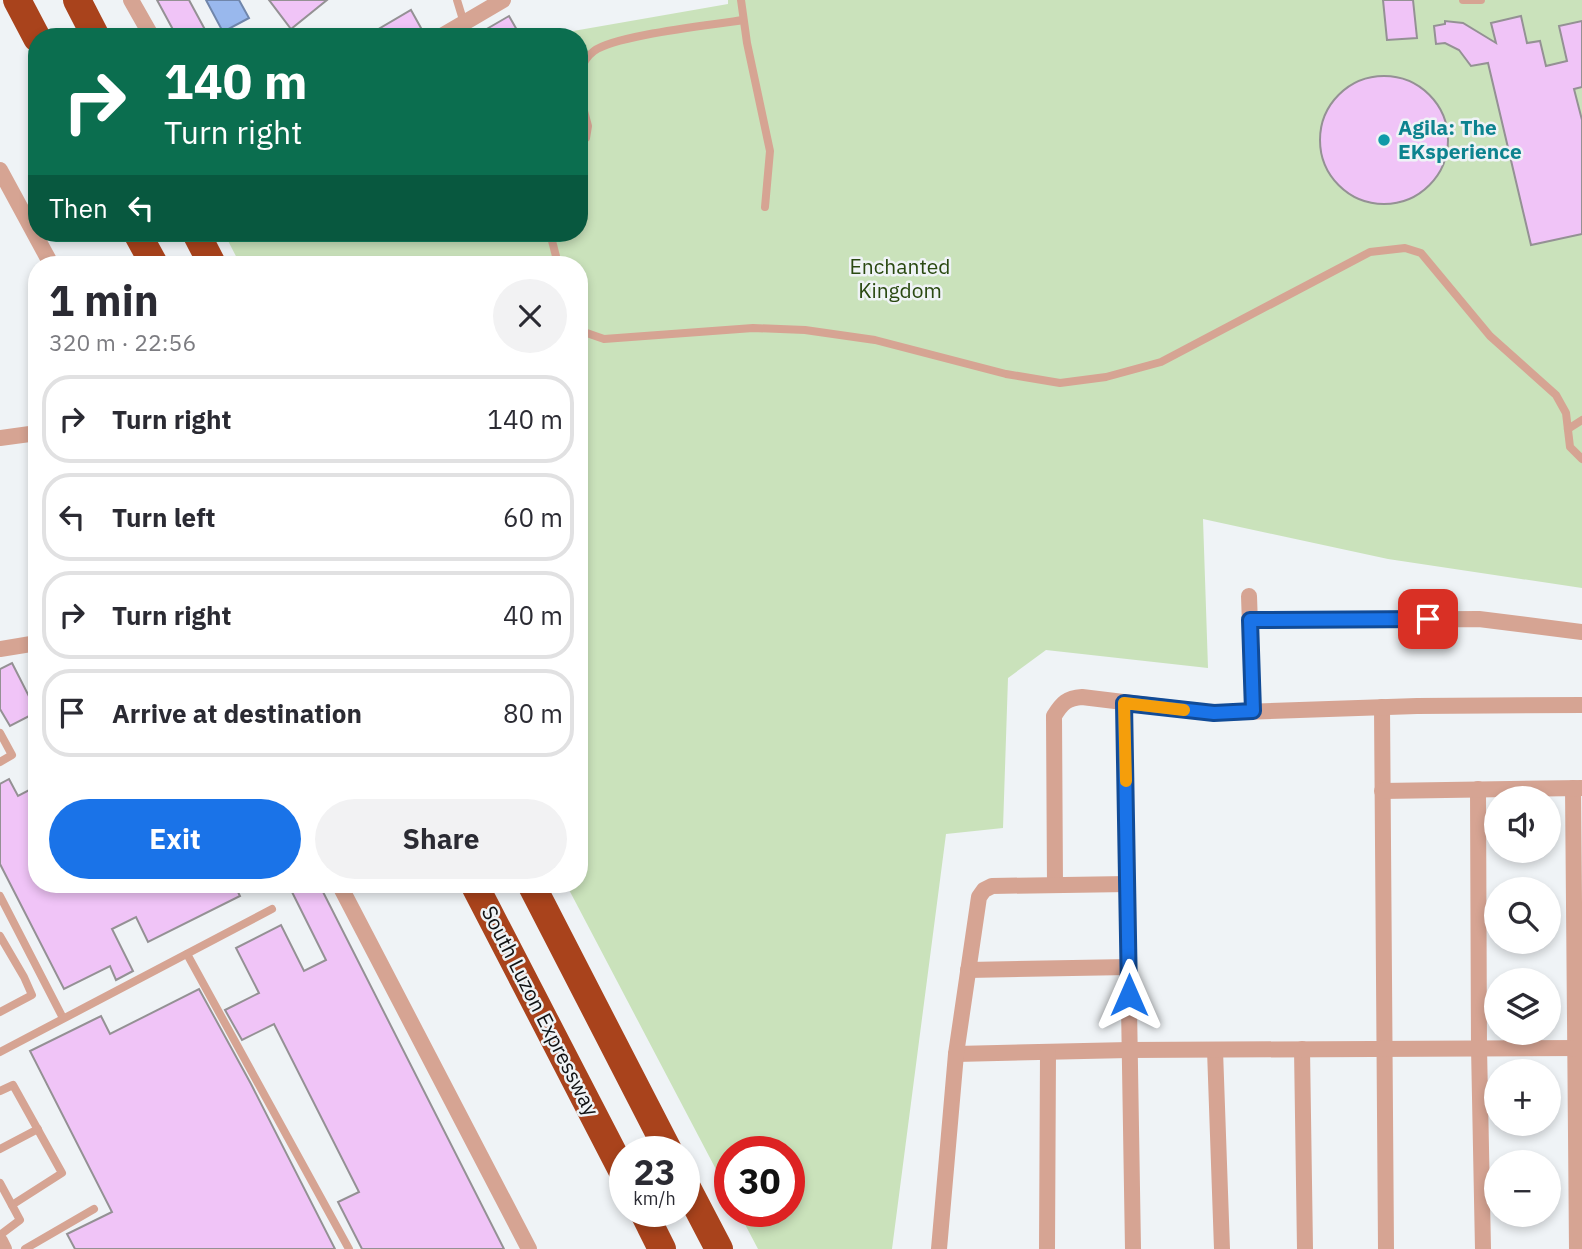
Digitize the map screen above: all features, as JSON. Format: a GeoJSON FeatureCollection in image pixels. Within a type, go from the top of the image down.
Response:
{"type":"FeatureCollection","features":[{"type":"Feature","properties":{"kind":"highway"},"geometry":{"type":"LineString","coordinates":[[17,0],[32,28]]}},
{"type":"Feature","properties":{"kind":"highway"},"geometry":{"type":"LineString","coordinates":[[77,0],[91,28]]}},
{"type":"Feature","properties":{"kind":"highway","name":"South Luzon Expressway"},"geometry":{"type":"LineString","coordinates":[[479,893],[609,1145]]}},
{"type":"Feature","properties":{"kind":"highway"},"geometry":{"type":"LineString","coordinates":[[536,893],[661,1136]]}},
{"type":"Feature","properties":{"kind":"highway"},"geometry":{"type":"LineString","coordinates":[[700,1213],[719,1249]]}},
{"type":"Feature","properties":{"kind":"highway"},"geometry":{"type":"LineString","coordinates":[[651,1227],[662,1249]]}},
{"type":"Feature","properties":{"kind":"street"},"geometry":{"type":"LineString","coordinates":[[131,0],[147,28]]}},
{"type":"Feature","properties":{"kind":"street"},"geometry":{"type":"LineString","coordinates":[[455,28],[502,0]]}},
{"type":"Feature","properties":{"kind":"street"},"geometry":{"type":"LineString","coordinates":[[0,170],[28,222]]}},
{"type":"Feature","properties":{"kind":"street"},"geometry":{"type":"LineString","coordinates":[[0,438],[28,434]]}},
{"type":"Feature","properties":{"kind":"street"},"geometry":{"type":"LineString","coordinates":[[1249,596],[1253,711]]}},
{"type":"Feature","properties":{"kind":"street"},"geometry":{"type":"LineString","coordinates":[[1250,620],[1479,619],[1582,632]]}},
{"type":"Feature","properties":{"kind":"street"},"geometry":{"type":"LineString","coordinates":[[0,649],[28,644]]}},
{"type":"Feature","properties":{"kind":"street"},"geometry":{"type":"LineString","coordinates":[[1055,885],[1054,716],[1061,704],[1069,698],[1082,697],[1214,713],[1382,707],[1582,705]]}},
{"type":"Feature","properties":{"kind":"street"},"geometry":{"type":"LineString","coordinates":[[1124,703],[1133,1249]]}},
{"type":"Feature","properties":{"kind":"street"},"geometry":{"type":"LineString","coordinates":[[1382,707],[1386,1249]]}},
{"type":"Feature","properties":{"kind":"street"},"geometry":{"type":"LineString","coordinates":[[1382,791],[1577,788],[1577,1249]]}},
{"type":"Feature","properties":{"kind":"street"},"geometry":{"type":"LineString","coordinates":[[1478,789],[1483,1249]]}},
{"type":"Feature","properties":{"kind":"street"},"geometry":{"type":"LineString","coordinates":[[939,1249],[956,1054],[979,897],[984,890],[992,886],[1128,884]]}},
{"type":"Feature","properties":{"kind":"street"},"geometry":{"type":"LineString","coordinates":[[344,893],[529,1249]]}},
{"type":"Feature","properties":{"kind":"street"},"geometry":{"type":"LineString","coordinates":[[968,970],[1129,967]]}},
{"type":"Feature","properties":{"kind":"street"},"geometry":{"type":"LineString","coordinates":[[956,1054],[1129,1050],[1578,1048]]}},
{"type":"Feature","properties":{"kind":"street"},"geometry":{"type":"LineString","coordinates":[[1302,1049],[1305,1249]]}},
{"type":"Feature","properties":{"kind":"street"},"geometry":{"type":"LineString","coordinates":[[1215,1050],[1222,1249]]}},
{"type":"Feature","properties":{"kind":"street"},"geometry":{"type":"LineString","coordinates":[[1047,1249],[1048,1053]]}},
{"type":"Feature","properties":{"kind":"street"},"geometry":{"type":"LineString","coordinates":[[0,1241],[4,1249]]}},
{"type":"Feature","properties":{"kind":"lane"},"geometry":{"type":"LineString","coordinates":[[457,0],[464,23]]}},
{"type":"Feature","properties":{"kind":"lane"},"geometry":{"type":"LineString","coordinates":[[741,0],[770,151],[765,206]]}},
{"type":"Feature","properties":{"kind":"lane"},"geometry":{"type":"LineString","coordinates":[[1463,0],[1481,0]]}},
{"type":"Feature","properties":{"kind":"lane"},"geometry":{"type":"LineString","coordinates":[[588,58],[594,50],[625,40],[743,20]]}},
{"type":"Feature","properties":{"kind":"lane"},"geometry":{"type":"LineString","coordinates":[[588,333],[604,339],[752,328],[805,330],[875,340],[1006,374],[1060,383],[1106,377],[1161,362],[1370,252],[1405,248],[1421,253],[1490,337],[1556,395],[1566,413],[1570,447],[1582,459]]}},
{"type":"Feature","properties":{"kind":"lane"},"geometry":{"type":"LineString","coordinates":[[1568,429],[1582,419]]}},
{"type":"Feature","properties":{"kind":"lane"},"geometry":{"type":"LineString","coordinates":[[0,733],[12,755],[0,762]]}},
{"type":"Feature","properties":{"kind":"lane"},"geometry":{"type":"LineString","coordinates":[[0,896],[64,1018]]}},
{"type":"Feature","properties":{"kind":"lane"},"geometry":{"type":"LineString","coordinates":[[0,1052],[272,909]]}},
{"type":"Feature","properties":{"kind":"lane"},"geometry":{"type":"LineString","coordinates":[[0,936],[3,950],[24,977],[32,995],[0,1012]]}},
{"type":"Feature","properties":{"kind":"lane"},"geometry":{"type":"LineString","coordinates":[[187,954],[349,1249]]}},
{"type":"Feature","properties":{"kind":"lane"},"geometry":{"type":"LineString","coordinates":[[0,1091],[13,1085],[62,1173],[12,1205]]}},
{"type":"Feature","properties":{"kind":"lane"},"geometry":{"type":"LineString","coordinates":[[0,1149],[38,1129]]}},
{"type":"Feature","properties":{"kind":"lane"},"geometry":{"type":"LineString","coordinates":[[0,1183],[20,1220],[0,1235]]}},
{"type":"Feature","properties":{"kind":"lane"},"geometry":{"type":"LineString","coordinates":[[25,1249],[94,1209]]}},
{"type":"Feature","properties":{"kind":"green space","name":"Enchanted Kingdom"},"geometry":{"type":"Polygon","coordinates":[[[728,0],[1582,0],[1582,588],[1388,559],[1203,519],[1208,668],[1046,650],[1008,678],[1003,828],[946,834],[892,1249],[758,1249],[746,1227],[805,1227],[805,1136],[714,1136],[714,1166],[571,893],[588,893],[588,256],[236,256],[229,242],[588,242],[588,28],[728,4],[728,0]]]}},
{"type":"Feature","properties":{"kind":"water"},"geometry":{"type":"Polygon","coordinates":[[[206,0],[239,0],[249,18],[230,28],[221,28],[206,0]]]}},
{"type":"Feature","properties":{"kind":"building"},"geometry":{"type":"Polygon","coordinates":[[[157,0],[189,0],[204,28],[172,28],[157,0]]]}},
{"type":"Feature","properties":{"kind":"building"},"geometry":{"type":"Polygon","coordinates":[[[269,0],[327,0],[292,28],[269,0]]]}},
{"type":"Feature","properties":{"kind":"building"},"geometry":{"type":"Polygon","coordinates":[[[1383,0],[1413,0],[1417,38],[1387,40],[1383,0]]]}},
{"type":"Feature","properties":{"kind":"building"},"geometry":{"type":"Polygon","coordinates":[[[411,10],[421,28],[380,28],[411,10]]]}},
{"type":"Feature","properties":{"kind":"building"},"geometry":{"type":"Polygon","coordinates":[[[509,16],[516,28],[488,28],[509,16]]]}},
{"type":"Feature","properties":{"kind":"building"},"geometry":{"type":"Polygon","coordinates":[[[1521,16],[1527,43],[1540,41],[1546,66],[1567,61],[1559,26],[1582,21],[1582,87],[1574,89],[1582,120],[1582,234],[1531,245],[1488,63],[1471,66],[1459,50],[1445,43],[1436,44],[1434,26],[1445,24],[1445,21],[1463,23],[1496,43],[1491,23],[1521,16]]]}},
{"type":"Feature","properties":{"kind":"building","name":"Agila: The EKsperience"},"geometry":{"type":"Polygon","coordinates":[[[1384,76],[1408,81],[1429,95],[1443,116],[1448,140],[1443,164],[1429,185],[1408,199],[1384,204],[1360,199],[1339,185],[1325,164],[1320,140],[1325,116],[1339,95],[1360,81],[1384,76]]]}},
{"type":"Feature","properties":{"kind":"building"},"geometry":{"type":"Polygon","coordinates":[[[12,663],[28,694],[28,717],[10,726],[0,709],[0,669],[12,663]]]}},
{"type":"Feature","properties":{"kind":"building"},"geometry":{"type":"Polygon","coordinates":[[[9,779],[18,796],[28,791],[28,893],[238,893],[240,896],[148,942],[136,917],[112,929],[133,971],[116,980],[110,966],[64,989],[0,864],[0,784],[9,779]]]}},
{"type":"Feature","properties":{"kind":"building"},"geometry":{"type":"Polygon","coordinates":[[[292,893],[324,893],[504,1249],[362,1249],[338,1202],[359,1192],[274,1024],[242,1040],[225,1010],[259,993],[236,948],[281,925],[304,971],[326,960],[292,893]]]}},
{"type":"Feature","properties":{"kind":"building"},"geometry":{"type":"Polygon","coordinates":[[[199,989],[335,1249],[75,1249],[67,1234],[112,1212],[30,1051],[101,1016],[110,1034],[199,989]]]}},
{"type":"Feature","properties":{"kind":"slow traffic"},"geometry":{"type":"LineString","coordinates":[[1126,781],[1124,703],[1184,710]]}},
{"type":"Feature","properties":{"kind":"place","name":"Agila: The EKsperience"},"geometry":{"type":"Point","coordinates":[1384,140]}},
{"type":"Feature","properties":{"kind":"route"},"geometry":{"type":"LineString","coordinates":[[1129,995],[1124,703],[1214,713],[1253,711],[1250,620],[1428,619]]}}]}
